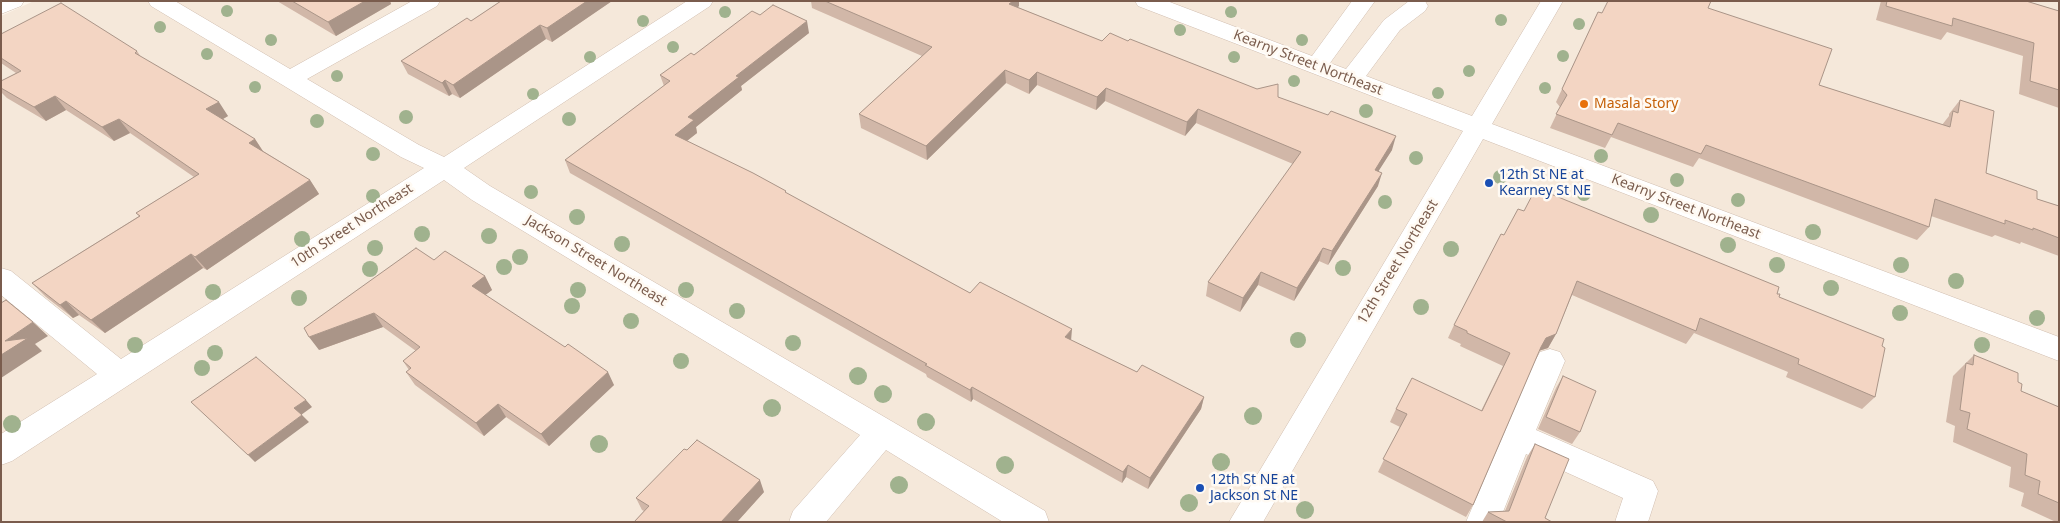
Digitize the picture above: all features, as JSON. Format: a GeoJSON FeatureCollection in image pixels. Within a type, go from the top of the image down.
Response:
{"type":"FeatureCollection","features":[{"type":"Feature","properties":{"kind":"street"},"geometry":{"type":"LineString","coordinates":[[1,6],[13,1]]}},
{"type":"Feature","properties":{"kind":"street","name":"Jackson Street Northeast"},"geometry":{"type":"LineString","coordinates":[[159,1],[410,151],[446,168],[481,194],[1033,522]]}},
{"type":"Feature","properties":{"kind":"street"},"geometry":{"type":"LineString","coordinates":[[289,79],[429,1]]}},
{"type":"Feature","properties":{"kind":"street","name":"10th Street Northeast"},"geometry":{"type":"LineString","coordinates":[[1,451],[406,191],[446,168],[702,1]]}},
{"type":"Feature","properties":{"kind":"street","name":"Kearny Street Northeast"},"geometry":{"type":"LineString","coordinates":[[1146,1],[2059,348]]}},
{"type":"Feature","properties":{"kind":"street"},"geometry":{"type":"LineString","coordinates":[[1316,66],[1364,1]]}},
{"type":"Feature","properties":{"kind":"street","name":"12th Street Northeast"},"geometry":{"type":"LineString","coordinates":[[1245,522],[1552,1]]}},
{"type":"Feature","properties":{"kind":"street"},"geometry":{"type":"LineString","coordinates":[[1351,79],[1392,25],[1417,6]]}},
{"type":"Feature","properties":{"kind":"street"},"geometry":{"type":"LineString","coordinates":[[1,279],[120,375]]}},
{"type":"Feature","properties":{"kind":"street"},"geometry":{"type":"LineString","coordinates":[[1482,522],[1550,361]]}},
{"type":"Feature","properties":{"kind":"street"},"geometry":{"type":"LineString","coordinates":[[805,522],[882,432]]}},
{"type":"Feature","properties":{"kind":"street"},"geometry":{"type":"LineString","coordinates":[[1518,436],[1642,491],[1631,522]]}},
{"type":"Feature","properties":{"kind":"shaded area"},"geometry":{"type":"Polygon","coordinates":[[[34,1],[2059,1],[2059,522],[1,522],[1,16],[34,1]]]}},
{"type":"Feature","properties":{"kind":"building"},"geometry":{"type":"Polygon","coordinates":[[[292,1],[365,1],[328,22],[292,1]]]}},
{"type":"Feature","properties":{"kind":"building"},"geometry":{"type":"Polygon","coordinates":[[[501,1],[587,1],[547,28],[540,25],[453,85],[445,80],[442,83],[401,61],[467,18],[471,21],[501,1]]]}},
{"type":"Feature","properties":{"kind":"building"},"geometry":{"type":"Polygon","coordinates":[[[825,1],[1013,1],[1009,4],[1102,41],[1110,33],[1128,41],[1130,39],[1257,89],[1278,84],[1278,97],[1328,115],[1331,111],[1396,136],[1375,170],[1382,173],[1332,251],[1323,248],[1297,288],[1261,272],[1243,298],[1208,282],[1301,152],[1198,109],[1187,122],[1106,88],[1097,97],[1037,72],[1029,80],[1005,70],[926,146],[859,114],[932,47],[825,1]]]}},
{"type":"Feature","properties":{"kind":"building"},"geometry":{"type":"Polygon","coordinates":[[[1608,1],[1711,1],[1708,8],[1832,49],[1819,85],[1950,127],[1953,111],[1958,113],[1960,100],[1994,111],[1986,173],[2037,191],[2037,199],[2059,206],[2059,238],[2005,220],[2005,224],[1935,199],[1929,227],[1706,145],[1701,154],[1618,123],[1612,135],[1556,114],[1567,95],[1562,89],[1598,12],[1602,13],[1608,1]]]}},
{"type":"Feature","properties":{"kind":"building"},"geometry":{"type":"Polygon","coordinates":[[[1887,1],[2026,1],[2059,11],[2059,90],[2030,81],[2034,43],[1953,18],[1952,26],[1886,6],[1887,1]]]}},
{"type":"Feature","properties":{"kind":"building"},"geometry":{"type":"Polygon","coordinates":[[[61,3],[137,51],[135,53],[219,102],[206,109],[255,139],[249,143],[310,180],[195,257],[191,254],[91,320],[66,301],[60,305],[32,283],[140,216],[136,213],[199,174],[119,119],[102,127],[55,96],[34,107],[1,88],[1,81],[21,71],[1,58],[1,34],[61,3]]]}},
{"type":"Feature","properties":{"kind":"building"},"geometry":{"type":"Polygon","coordinates":[[[773,5],[807,21],[736,76],[739,77],[688,117],[694,120],[675,135],[753,173],[970,293],[980,282],[1072,329],[1065,337],[1137,372],[1142,365],[1204,397],[1150,478],[1128,465],[1123,472],[972,387],[970,390],[565,160],[670,81],[660,75],[691,53],[694,55],[752,11],[760,15],[773,5]]]}},
{"type":"Feature","properties":{"kind":"building"},"geometry":{"type":"Polygon","coordinates":[[[1536,188],[1779,287],[1777,294],[1780,294],[1779,297],[1884,339],[1882,346],[1885,348],[1875,397],[1798,364],[1799,359],[1700,318],[1696,331],[1577,281],[1556,334],[1546,338],[1541,347],[1473,505],[1383,459],[1407,414],[1396,409],[1412,378],[1482,411],[1510,353],[1454,325],[1501,234],[1504,235],[1518,209],[1524,211],[1536,188]]]}},
{"type":"Feature","properties":{"kind":"building"},"geometry":{"type":"Polygon","coordinates":[[[416,248],[434,260],[445,251],[485,276],[472,286],[565,347],[568,344],[608,372],[541,434],[498,404],[476,423],[406,372],[411,368],[403,361],[420,347],[374,313],[309,337],[304,328],[416,248]]]}},
{"type":"Feature","properties":{"kind":"building"},"geometry":{"type":"Polygon","coordinates":[[[6,300],[33,322],[5,341],[28,338],[1,355],[1,303],[6,300]]]}},
{"type":"Feature","properties":{"kind":"building"},"geometry":{"type":"Polygon","coordinates":[[[1974,355],[2018,373],[2018,382],[2022,384],[2021,391],[2059,407],[2059,503],[2038,494],[2040,481],[2025,475],[2027,454],[1967,429],[1970,413],[1960,410],[1966,363],[1973,365],[1974,355]]]}},
{"type":"Feature","properties":{"kind":"building"},"geometry":{"type":"Polygon","coordinates":[[[256,357],[306,400],[294,408],[302,415],[248,455],[191,402],[256,357]]]}},
{"type":"Feature","properties":{"kind":"building"},"geometry":{"type":"Polygon","coordinates":[[[1563,376],[1596,391],[1580,432],[1546,417],[1563,376]]]}},
{"type":"Feature","properties":{"kind":"building"},"geometry":{"type":"Polygon","coordinates":[[[697,440],[760,480],[721,522],[634,522],[649,506],[636,498],[684,449],[687,450],[697,440]]]}},
{"type":"Feature","properties":{"kind":"building"},"geometry":{"type":"Polygon","coordinates":[[[1535,444],[1569,459],[1545,518],[1552,522],[1507,522],[1488,512],[1509,511],[1535,444]]]}},
{"type":"Feature","properties":{"kind":"place","name":"Masala Story"},"geometry":{"type":"Point","coordinates":[1584,104]}},
{"type":"Feature","properties":{"kind":"place","name":"12th St NE at Kearney St NE"},"geometry":{"type":"Point","coordinates":[1489,183]}},
{"type":"Feature","properties":{"kind":"place","name":"12th St NE at Jackson St NE"},"geometry":{"type":"Point","coordinates":[1200,488]}}]}
